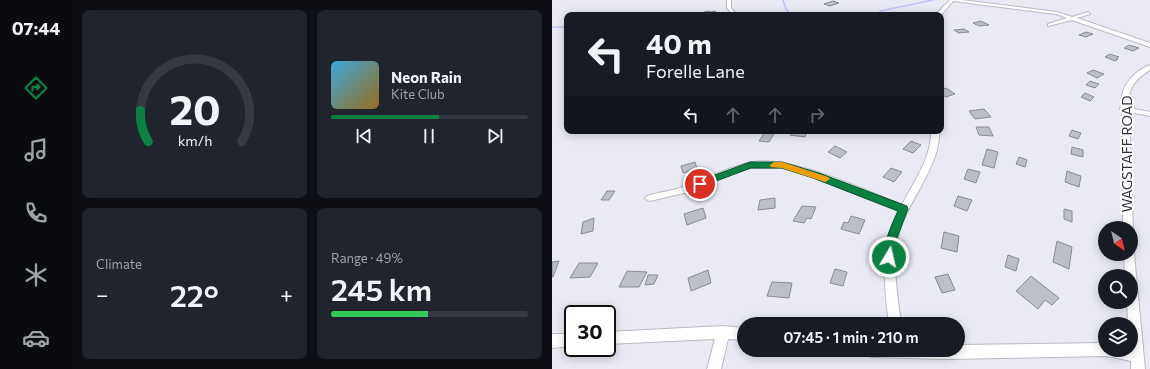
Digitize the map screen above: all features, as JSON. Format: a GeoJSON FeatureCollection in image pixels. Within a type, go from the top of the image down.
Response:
{"type":"FeatureCollection","features":[{"type":"Feature","properties":{"kind":"street"},"geometry":{"type":"LineString","coordinates":[[729,0],[729,8],[732,12]]}},
{"type":"Feature","properties":{"kind":"street"},"geometry":{"type":"LineString","coordinates":[[941,12],[952,0],[1047,11],[1073,18],[1150,45]]}},
{"type":"Feature","properties":{"kind":"street"},"geometry":{"type":"LineString","coordinates":[[1050,25],[1088,13]]}},
{"type":"Feature","properties":{"kind":"street","name":"WAGSTAFF ROAD"},"geometry":{"type":"LineString","coordinates":[[1128,221],[1124,109],[1125,97],[1130,83],[1141,72],[1150,67]]}},
{"type":"Feature","properties":{"kind":"street"},"geometry":{"type":"LineString","coordinates":[[1124,109],[1150,114]]}},
{"type":"Feature","properties":{"kind":"street"},"geometry":{"type":"LineString","coordinates":[[894,317],[889,257],[892,238],[903,209],[934,148],[937,134]]}},
{"type":"Feature","properties":{"kind":"street"},"geometry":{"type":"LineString","coordinates":[[650,198],[670,194],[750,165],[782,165],[816,176],[903,209]]}},
{"type":"Feature","properties":{"kind":"street"},"geometry":{"type":"LineString","coordinates":[[1126,357],[1138,362],[1130,261]]}},
{"type":"Feature","properties":{"kind":"street"},"geometry":{"type":"LineString","coordinates":[[714,369],[723,332]]}},
{"type":"Feature","properties":{"kind":"street"},"geometry":{"type":"LineString","coordinates":[[616,338],[723,332],[737,333]]}},
{"type":"Feature","properties":{"kind":"street"},"geometry":{"type":"LineString","coordinates":[[552,341],[564,340]]}},
{"type":"Feature","properties":{"kind":"street"},"geometry":{"type":"LineString","coordinates":[[965,351],[1098,350]]}},
{"type":"Feature","properties":{"kind":"building"},"geometry":{"type":"Polygon","coordinates":[[[833,1],[839,3],[830,6],[824,4],[833,1]]]}},
{"type":"Feature","properties":{"kind":"building"},"geometry":{"type":"Polygon","coordinates":[[[981,21],[989,25],[979,26],[973,23],[981,21]]]}},
{"type":"Feature","properties":{"kind":"building"},"geometry":{"type":"Polygon","coordinates":[[[964,29],[969,32],[959,33],[954,30],[964,29]]]}},
{"type":"Feature","properties":{"kind":"building"},"geometry":{"type":"Polygon","coordinates":[[[1086,32],[1093,34],[1086,37],[1079,35],[1086,32]]]}},
{"type":"Feature","properties":{"kind":"building"},"geometry":{"type":"Polygon","coordinates":[[[1129,45],[1139,48],[1133,51],[1124,48],[1129,45]]]}},
{"type":"Feature","properties":{"kind":"building"},"geometry":{"type":"Polygon","coordinates":[[[1110,54],[1119,57],[1115,61],[1105,57],[1110,54]]]}},
{"type":"Feature","properties":{"kind":"building"},"geometry":{"type":"Polygon","coordinates":[[[1093,70],[1104,74],[1097,78],[1087,73],[1093,70]]]}},
{"type":"Feature","properties":{"kind":"building"},"geometry":{"type":"Polygon","coordinates":[[[1090,81],[1099,84],[1095,88],[1086,85],[1090,81]]]}},
{"type":"Feature","properties":{"kind":"building"},"geometry":{"type":"Polygon","coordinates":[[[946,88],[955,94],[946,97],[944,96],[944,89],[946,88]]]}},
{"type":"Feature","properties":{"kind":"building"},"geometry":{"type":"Polygon","coordinates":[[[1085,93],[1094,97],[1090,101],[1081,97],[1085,93]]]}},
{"type":"Feature","properties":{"kind":"building"},"geometry":{"type":"Polygon","coordinates":[[[984,109],[991,117],[975,119],[969,111],[984,109]]]}},
{"type":"Feature","properties":{"kind":"building"},"geometry":{"type":"Polygon","coordinates":[[[976,127],[989,127],[993,136],[979,135],[976,127]]]}},
{"type":"Feature","properties":{"kind":"building"},"geometry":{"type":"Polygon","coordinates":[[[1072,130],[1081,133],[1078,139],[1069,136],[1072,130]]]}},
{"type":"Feature","properties":{"kind":"building"},"geometry":{"type":"Polygon","coordinates":[[[764,134],[774,134],[769,142],[759,141],[764,134]]]}},
{"type":"Feature","properties":{"kind":"building"},"geometry":{"type":"Polygon","coordinates":[[[790,134],[806,134],[805,137],[790,134]]]}},
{"type":"Feature","properties":{"kind":"building"},"geometry":{"type":"Polygon","coordinates":[[[911,141],[921,145],[913,153],[903,149],[911,141]]]}},
{"type":"Feature","properties":{"kind":"building"},"geometry":{"type":"Polygon","coordinates":[[[835,146],[847,152],[840,158],[828,152],[835,146]]]}},
{"type":"Feature","properties":{"kind":"building"},"geometry":{"type":"Polygon","coordinates":[[[1072,147],[1083,150],[1083,157],[1071,154],[1072,147]]]}},
{"type":"Feature","properties":{"kind":"building"},"geometry":{"type":"Polygon","coordinates":[[[987,149],[998,152],[994,168],[982,165],[987,149]]]}},
{"type":"Feature","properties":{"kind":"building"},"geometry":{"type":"Polygon","coordinates":[[[1019,157],[1027,160],[1025,167],[1016,164],[1019,157]]]}},
{"type":"Feature","properties":{"kind":"building"},"geometry":{"type":"Polygon","coordinates":[[[695,162],[697,169],[683,173],[681,166],[695,162]]]}},
{"type":"Feature","properties":{"kind":"building"},"geometry":{"type":"Polygon","coordinates":[[[891,168],[902,172],[894,182],[883,177],[891,168]]]}},
{"type":"Feature","properties":{"kind":"building"},"geometry":{"type":"Polygon","coordinates":[[[968,169],[980,172],[976,183],[964,179],[968,169]]]}},
{"type":"Feature","properties":{"kind":"building"},"geometry":{"type":"Polygon","coordinates":[[[1067,171],[1081,176],[1079,187],[1065,182],[1067,171]]]}},
{"type":"Feature","properties":{"kind":"building"},"geometry":{"type":"Polygon","coordinates":[[[607,191],[615,191],[609,200],[601,200],[607,191]]]}},
{"type":"Feature","properties":{"kind":"building"},"geometry":{"type":"Polygon","coordinates":[[[958,196],[972,200],[967,211],[954,206],[958,196]]]}},
{"type":"Feature","properties":{"kind":"building"},"geometry":{"type":"Polygon","coordinates":[[[775,198],[775,208],[758,210],[760,200],[775,198]]]}},
{"type":"Feature","properties":{"kind":"building"},"geometry":{"type":"Polygon","coordinates":[[[802,206],[816,207],[811,219],[807,218],[804,223],[793,221],[802,206]]]}},
{"type":"Feature","properties":{"kind":"building"},"geometry":{"type":"Polygon","coordinates":[[[703,208],[706,218],[687,225],[684,214],[703,208]]]}},
{"type":"Feature","properties":{"kind":"building"},"geometry":{"type":"Polygon","coordinates":[[[1064,209],[1072,211],[1072,222],[1064,219],[1064,209]]]}},
{"type":"Feature","properties":{"kind":"building"},"geometry":{"type":"Polygon","coordinates":[[[851,216],[865,220],[859,234],[841,229],[844,222],[848,223],[851,216]]]}},
{"type":"Feature","properties":{"kind":"building"},"geometry":{"type":"Polygon","coordinates":[[[594,218],[593,231],[581,234],[583,222],[594,218]]]}},
{"type":"Feature","properties":{"kind":"building"},"geometry":{"type":"Polygon","coordinates":[[[944,232],[959,236],[957,252],[941,248],[944,232]]]}},
{"type":"Feature","properties":{"kind":"building"},"geometry":{"type":"Polygon","coordinates":[[[1057,241],[1072,247],[1069,269],[1053,262],[1057,241]]]}},
{"type":"Feature","properties":{"kind":"building"},"geometry":{"type":"Polygon","coordinates":[[[1008,255],[1019,259],[1016,271],[1005,267],[1008,255]]]}},
{"type":"Feature","properties":{"kind":"building"},"geometry":{"type":"Polygon","coordinates":[[[559,261],[553,277],[552,277],[552,262],[559,261]]]}},
{"type":"Feature","properties":{"kind":"building"},"geometry":{"type":"Polygon","coordinates":[[[579,263],[598,263],[590,277],[570,278],[579,263]]]}},
{"type":"Feature","properties":{"kind":"building"},"geometry":{"type":"Polygon","coordinates":[[[835,269],[847,272],[843,286],[830,283],[835,269]]]}},
{"type":"Feature","properties":{"kind":"building"},"geometry":{"type":"Polygon","coordinates":[[[708,270],[711,283],[691,291],[688,278],[708,270]]]}},
{"type":"Feature","properties":{"kind":"building"},"geometry":{"type":"Polygon","coordinates":[[[627,271],[647,272],[639,287],[619,287],[627,271]]]}},
{"type":"Feature","properties":{"kind":"building"},"geometry":{"type":"Polygon","coordinates":[[[948,274],[955,290],[942,293],[935,277],[948,274]]]}},
{"type":"Feature","properties":{"kind":"building"},"geometry":{"type":"Polygon","coordinates":[[[648,275],[658,275],[654,284],[645,285],[648,275]]]}},
{"type":"Feature","properties":{"kind":"building"},"geometry":{"type":"Polygon","coordinates":[[[1031,276],[1059,298],[1052,305],[1045,300],[1038,309],[1016,291],[1031,276]]]}},
{"type":"Feature","properties":{"kind":"building"},"geometry":{"type":"Polygon","coordinates":[[[772,282],[792,283],[789,298],[767,296],[772,282]]]}},
{"type":"Feature","properties":{"kind":"waterway"},"geometry":{"type":"LineString","coordinates":[[783,0],[788,12]]}},
{"type":"Feature","properties":{"kind":"waterway"},"geometry":{"type":"LineString","coordinates":[[880,11],[933,0]]}},
{"type":"Feature","properties":{"kind":"waterway"},"geometry":{"type":"LineString","coordinates":[[552,27],[564,27]]}},
{"type":"Feature","properties":{"kind":"slow traffic"},"geometry":{"type":"LineString","coordinates":[[774,165],[782,165],[825,179]]}},
{"type":"Feature","properties":{"kind":"route"},"geometry":{"type":"LineString","coordinates":[[700,184],[728,172],[750,165],[782,165],[816,176],[903,209],[892,238],[889,257]]}}]}
